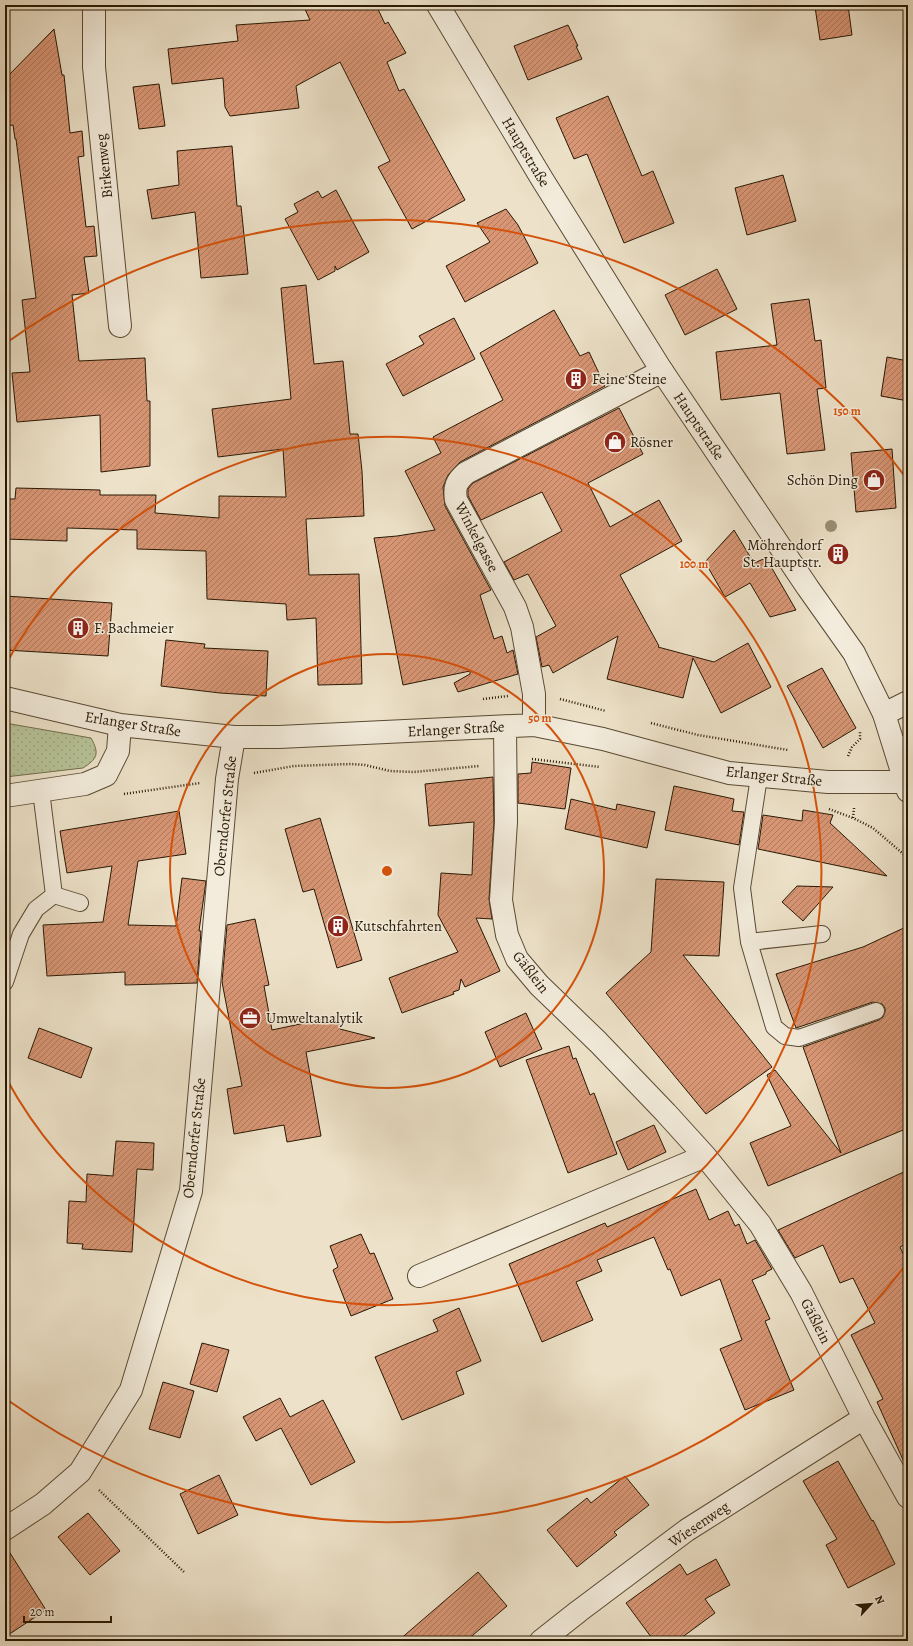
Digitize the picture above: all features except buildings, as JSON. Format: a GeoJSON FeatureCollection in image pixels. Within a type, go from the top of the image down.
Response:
{"type":"FeatureCollection","features":[{"type":"Feature","properties":{"kind":"street","name":"Birkenweg"},"geometry":{"type":"LineString","coordinates":[[94,5],[94,67],[120,326]]}},
{"type":"Feature","properties":{"kind":"street","name":"Hauptstraße"},"geometry":{"type":"LineString","coordinates":[[438,5],[545,184],[662,371],[804,582],[854,653],[901,745],[906,786]]}},
{"type":"Feature","properties":{"kind":"street","name":"Winkelgasse"},"geometry":{"type":"LineString","coordinates":[[534,724],[534,694],[522,627],[515,607],[456,500],[454,490],[457,481],[466,473],[662,371]]}},
{"type":"Feature","properties":{"kind":"street","name":"Erlanger Straße"},"geometry":{"type":"LineString","coordinates":[[5,698],[120,724],[234,737],[279,737],[505,727],[534,724],[603,739],[729,773],[759,777],[906,786]]}},
{"type":"Feature","properties":{"kind":"street"},"geometry":{"type":"LineString","coordinates":[[884,714],[908,702]]}},
{"type":"Feature","properties":{"kind":"street"},"geometry":{"type":"LineString","coordinates":[[5,796],[85,784],[106,776],[118,751],[120,724]]}},
{"type":"Feature","properties":{"kind":"street","name":"Gäßlein"},"geometry":{"type":"LineString","coordinates":[[505,727],[506,822],[501,900],[507,935],[518,959],[539,985],[598,1042],[705,1156],[760,1224],[801,1292],[864,1418],[908,1497]]}},
{"type":"Feature","properties":{"kind":"street","name":"Oberndorfer Straße"},"geometry":{"type":"LineString","coordinates":[[5,1529],[43,1504],[80,1472],[131,1390],[191,1191],[226,779],[234,737]]}},
{"type":"Feature","properties":{"kind":"street"},"geometry":{"type":"LineString","coordinates":[[419,1276],[705,1156]]}},
{"type":"Feature","properties":{"kind":"street","name":"Wiesenweg"},"geometry":{"type":"LineString","coordinates":[[541,1641],[688,1530],[864,1418]]}},
{"type":"Feature","properties":{"kind":"lane"},"geometry":{"type":"LineString","coordinates":[[759,777],[742,888],[749,942],[774,1027],[786,1036],[799,1038],[876,1010]]}},
{"type":"Feature","properties":{"kind":"lane"},"geometry":{"type":"LineString","coordinates":[[41,791],[54,895]]}},
{"type":"Feature","properties":{"kind":"lane"},"geometry":{"type":"LineString","coordinates":[[54,895],[80,903]]}},
{"type":"Feature","properties":{"kind":"lane"},"geometry":{"type":"LineString","coordinates":[[5,982],[21,934],[36,909],[54,895]]}},
{"type":"Feature","properties":{"kind":"lane"},"geometry":{"type":"LineString","coordinates":[[749,942],[822,934]]}},
{"type":"Feature","properties":{"kind":"path"},"geometry":{"type":"LineString","coordinates":[[853,818],[855,794],[848,758],[852,747],[860,739],[860,729]]}},
{"type":"Feature","properties":{"kind":"path"},"geometry":{"type":"LineString","coordinates":[[106,776],[112,796],[226,779],[294,766],[351,764],[365,765],[390,771],[414,772],[488,766],[523,758],[608,768]]}},
{"type":"Feature","properties":{"kind":"path"},"geometry":{"type":"LineString","coordinates":[[822,806],[853,818],[873,828],[908,858]]}},
{"type":"Feature","properties":{"kind":"path"},"geometry":{"type":"LineString","coordinates":[[80,1472],[185,1573]]}},
{"type":"Feature","properties":{"kind":"green space"},"geometry":{"type":"Polygon","coordinates":[[[5,723],[91,738],[96,748],[96,756],[83,768],[5,777],[5,723]]]}},
{"type":"Feature","properties":{"kind":"place","name":"Feine Steine"},"geometry":{"type":"Point","coordinates":[576,379]}},
{"type":"Feature","properties":{"kind":"place","name":"Rösner"},"geometry":{"type":"Point","coordinates":[615,442]}},
{"type":"Feature","properties":{"kind":"place","name":"Schön Ding"},"geometry":{"type":"Point","coordinates":[874,480]}},
{"type":"Feature","properties":{"kind":"place","name":"Möhrendorf St. Hauptstr."},"geometry":{"type":"Point","coordinates":[838,554]}},
{"type":"Feature","properties":{"kind":"place","name":"F. Bachmeier"},"geometry":{"type":"Point","coordinates":[78,628]}},
{"type":"Feature","properties":{"kind":"place","name":"Kutschfahrten"},"geometry":{"type":"Point","coordinates":[338,926]}},
{"type":"Feature","properties":{"kind":"place","name":"Umweltanalytik"},"geometry":{"type":"Point","coordinates":[250,1018]}}]}
